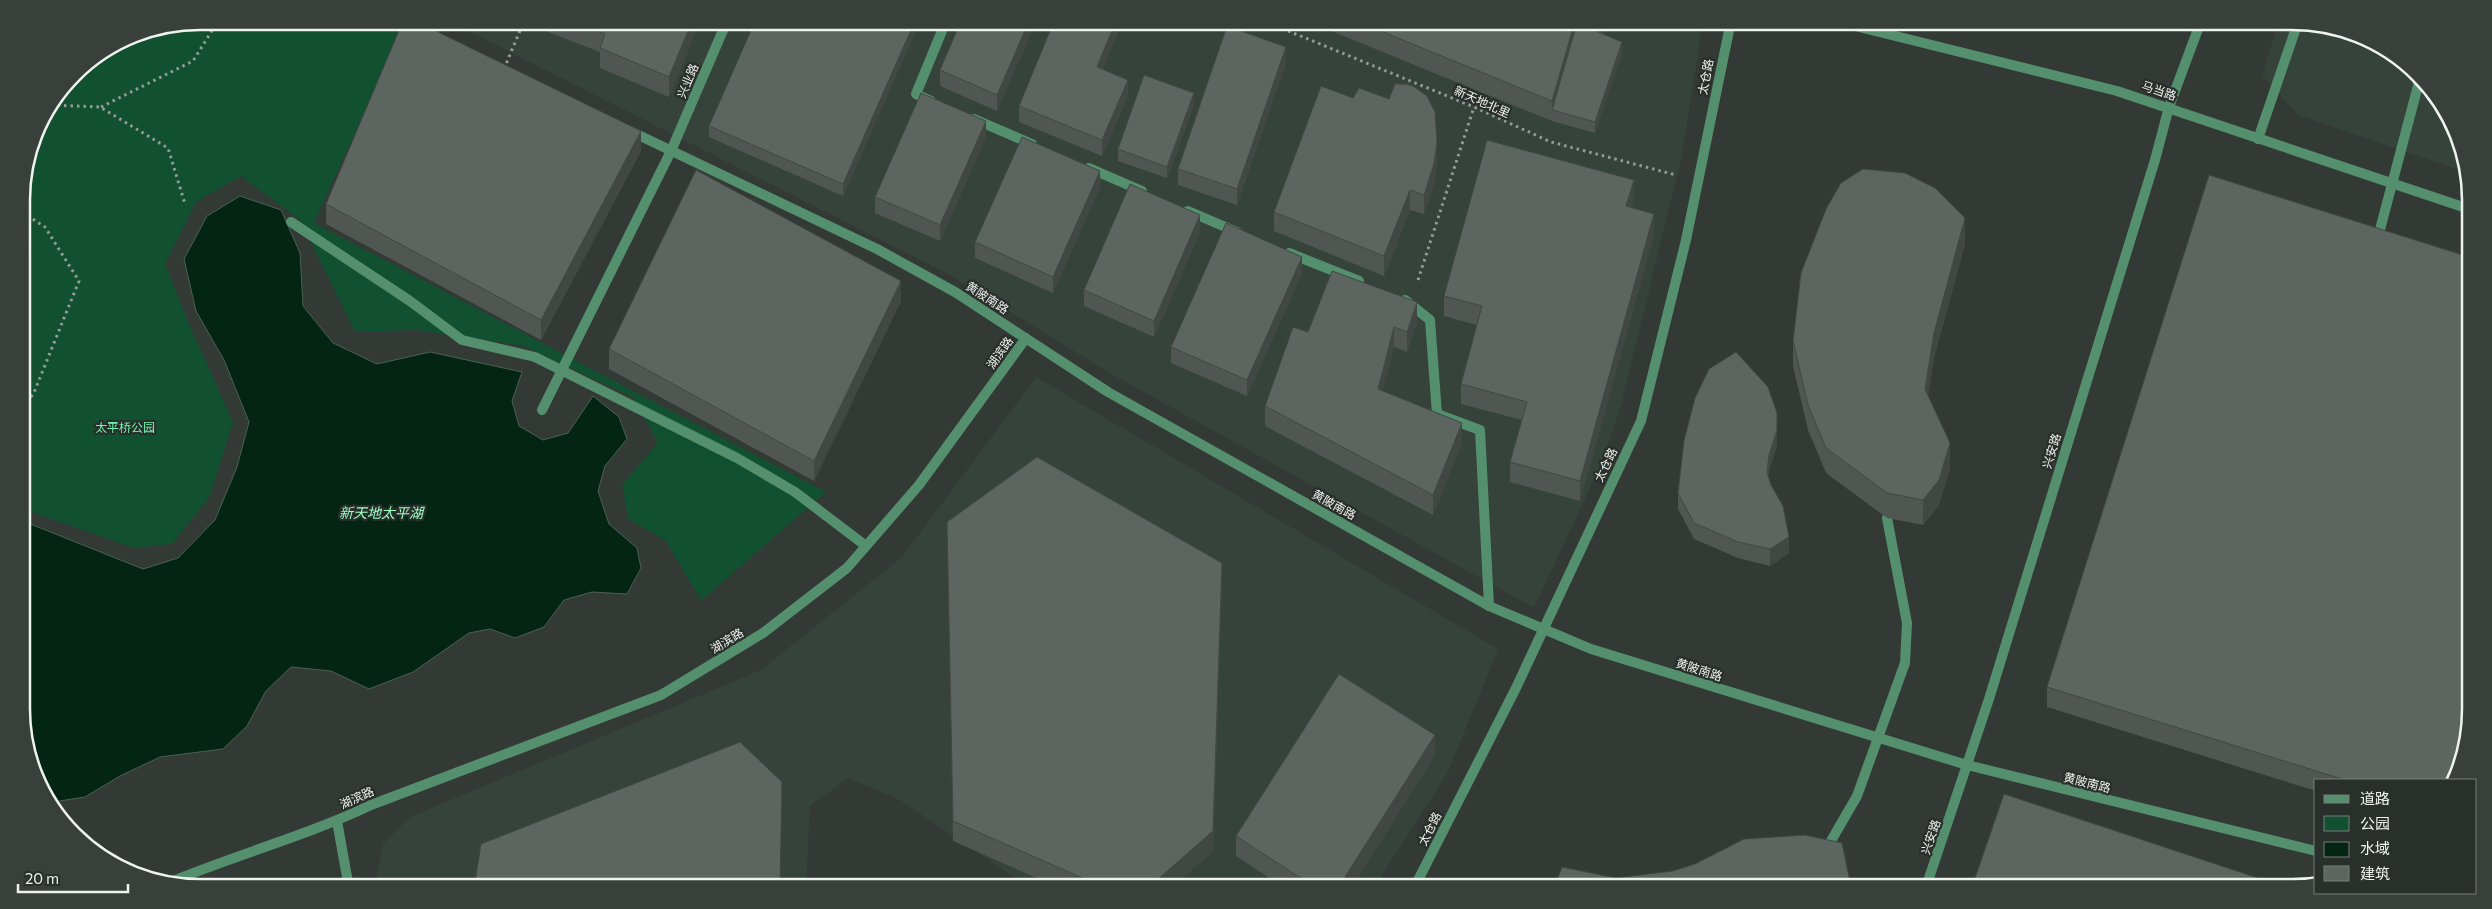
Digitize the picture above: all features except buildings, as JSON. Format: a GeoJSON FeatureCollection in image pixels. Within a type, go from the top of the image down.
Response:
{"type":"FeatureCollection","features":[{"type":"Feature","properties":{"kind":"street","name":"兴业路"},"geometry":{"type":"LineString","coordinates":[[542,410],[672,151],[723,30]]}},
{"type":"Feature","properties":{"kind":"street"},"geometry":{"type":"LineString","coordinates":[[942,30],[916,94],[943,106]]}},
{"type":"Feature","properties":{"kind":"street","name":"太仓路"},"geometry":{"type":"LineString","coordinates":[[1419,879],[1516,688],[1542,629],[1642,421],[1698,180],[1729,30]]}},
{"type":"Feature","properties":{"kind":"street","name":"马当路"},"geometry":{"type":"LineString","coordinates":[[1870,30],[2117,91],[2462,207]]}},
{"type":"Feature","properties":{"kind":"street","name":"兴安路"},"geometry":{"type":"LineString","coordinates":[[1929,879],[1998,671],[2169,107],[2197,30]]}},
{"type":"Feature","properties":{"kind":"street"},"geometry":{"type":"LineString","coordinates":[[2258,139],[2295,30]]}},
{"type":"Feature","properties":{"kind":"street"},"geometry":{"type":"LineString","coordinates":[[2376,247],[2418,86]]}},
{"type":"Feature","properties":{"kind":"street"},"geometry":{"type":"LineString","coordinates":[[961,114],[1043,149]]}},
{"type":"Feature","properties":{"kind":"street","name":"黄陂南路"},"geometry":{"type":"LineString","coordinates":[[619,126],[877,249],[955,292],[1108,392],[1489,606],[1542,629],[1591,649],[1967,765],[2314,851]]}},
{"type":"Feature","properties":{"kind":"street"},"geometry":{"type":"LineString","coordinates":[[1080,164],[1152,196]]}},
{"type":"Feature","properties":{"kind":"street"},"geometry":{"type":"LineString","coordinates":[[1179,207],[1243,234]]}},
{"type":"Feature","properties":{"kind":"street"},"geometry":{"type":"LineString","coordinates":[[291,222],[410,301],[462,340],[535,357],[737,458],[795,492],[866,546]]}},
{"type":"Feature","properties":{"kind":"street"},"geometry":{"type":"LineString","coordinates":[[1279,249],[1370,286]]}},
{"type":"Feature","properties":{"kind":"street"},"geometry":{"type":"LineString","coordinates":[[1395,296],[1411,302],[1430,320],[1437,414],[1480,430],[1489,606]]}},
{"type":"Feature","properties":{"kind":"street","name":"湖滨路"},"geometry":{"type":"LineString","coordinates":[[181,878],[222,861],[337,821],[380,801],[661,695],[763,633],[847,568],[919,485],[1026,338]]}},
{"type":"Feature","properties":{"kind":"street"},"geometry":{"type":"LineString","coordinates":[[1818,863],[1857,796],[1905,663],[1907,622],[1887,518]]}},
{"type":"Feature","properties":{"kind":"street","name":"湖滨路"},"geometry":{"type":"LineString","coordinates":[[337,821],[347,879]]}},
{"type":"Feature","properties":{"kind":"path"},"geometry":{"type":"LineString","coordinates":[[100,107],[192,61],[212,30]]}},
{"type":"Feature","properties":{"kind":"path"},"geometry":{"type":"LineString","coordinates":[[504,70],[520,30]]}},
{"type":"Feature","properties":{"kind":"path","name":"新天地北里"},"geometry":{"type":"LineString","coordinates":[[1286,30],[1474,107],[1551,142],[1698,180]]}},
{"type":"Feature","properties":{"kind":"path"},"geometry":{"type":"LineString","coordinates":[[59,105],[100,107],[168,148],[185,204]]}},
{"type":"Feature","properties":{"kind":"path"},"geometry":{"type":"LineString","coordinates":[[1411,302],[1474,107]]}},
{"type":"Feature","properties":{"kind":"path"},"geometry":{"type":"LineString","coordinates":[[30,217],[45,227],[79,281],[33,395],[30,397]]}},
{"type":"Feature","properties":{"kind":"shaded area"},"geometry":{"type":"Polygon","coordinates":[[[467,30],[1700,30],[1681,160],[1620,409],[1599,469],[1534,608],[1113,375],[948,274],[467,30]]]}},
{"type":"Feature","properties":{"kind":"shaded area"},"geometry":{"type":"Polygon","coordinates":[[[2276,30],[2325,33],[2347,39],[2367,48],[2387,59],[2404,72],[2433,105],[2453,145],[2460,170],[2298,115],[2262,75],[2276,30]]]}},
{"type":"Feature","properties":{"kind":"shaded area"},"geometry":{"type":"Polygon","coordinates":[[[1036,377],[1498,649],[1448,772],[1380,879],[1017,879],[900,800],[848,778],[810,806],[806,879],[376,879],[383,844],[410,817],[761,670],[902,557],[1036,377]]]}},
{"type":"Feature","properties":{"kind":"green space","name":"太平桥公园"},"geometry":{"type":"Polygon","coordinates":[[[402,30],[314,223],[826,492],[701,601],[666,541],[628,519],[622,484],[658,443],[634,398],[524,346],[417,330],[355,332],[300,220],[241,176],[196,202],[165,264],[189,324],[233,422],[210,496],[172,544],[134,548],[30,511],[30,189],[33,167],[43,135],[65,96],[88,72],[105,59],[135,43],[178,31],[402,30]]]}},
{"type":"Feature","properties":{"kind":"water","name":"新天地太平湖"},"geometry":{"type":"Polygon","coordinates":[[[240,196],[281,210],[300,253],[303,306],[333,343],[377,364],[430,352],[522,372],[512,401],[519,426],[543,440],[568,433],[593,396],[619,417],[627,439],[605,466],[598,491],[609,524],[637,548],[641,568],[627,594],[592,592],[564,600],[544,627],[515,638],[490,629],[469,633],[413,672],[369,689],[331,671],[291,667],[266,691],[247,726],[223,749],[160,757],[120,776],[85,797],[58,801],[39,764],[31,731],[30,524],[143,569],[178,558],[215,520],[237,467],[249,422],[224,360],[196,311],[184,259],[207,216],[240,196]]]}}]}
